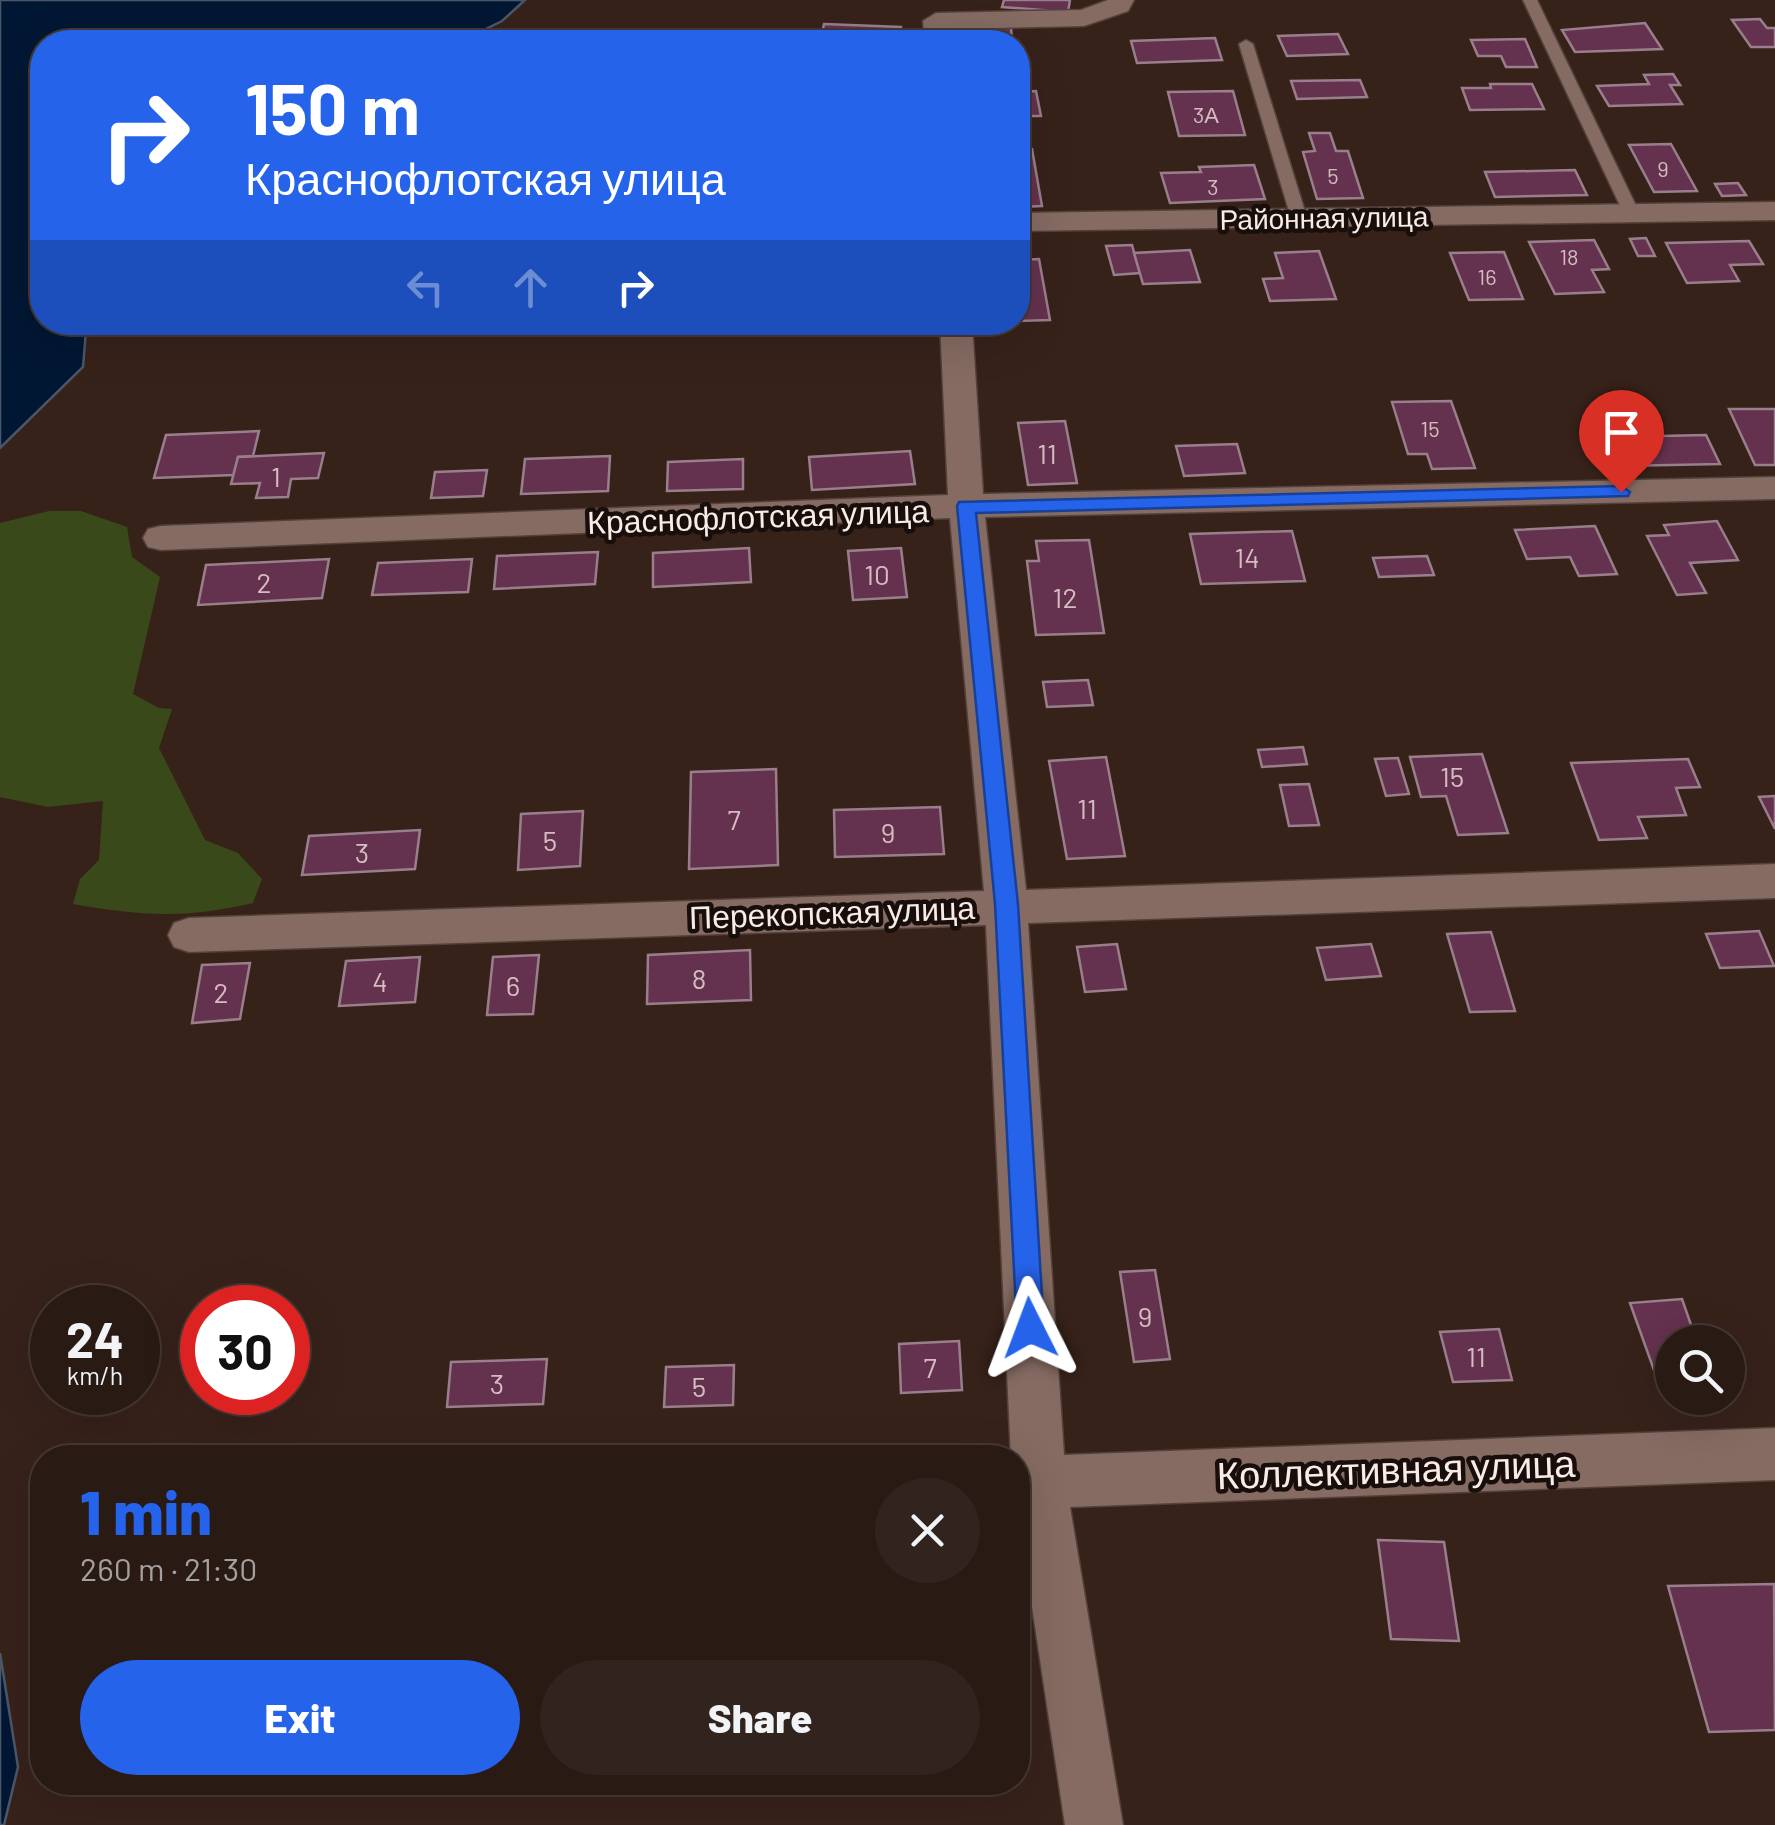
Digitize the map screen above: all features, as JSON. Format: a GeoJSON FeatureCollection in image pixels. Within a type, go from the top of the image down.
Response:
{"type":"FeatureCollection","features":[{"type":"Feature","properties":{"kind":"street"},"geometry":{"type":"LineString","coordinates":[[958,30],[1084,18],[1120,5],[1121,0]]}},
{"type":"Feature","properties":{"kind":"street","name":"Районная улица"},"geometry":{"type":"LineString","coordinates":[[1030,222],[1775,211]]}},
{"type":"Feature","properties":{"kind":"street"},"geometry":{"type":"LineString","coordinates":[[957,335],[966,506],[1006,904],[1027,1445]]}},
{"type":"Feature","properties":{"kind":"street","name":"Краснофлотская улица"},"geometry":{"type":"LineString","coordinates":[[161,538],[966,506],[1775,488]]}},
{"type":"Feature","properties":{"kind":"street","name":"Перекопская улица"},"geometry":{"type":"LineString","coordinates":[[188,934],[1775,881]]}},
{"type":"Feature","properties":{"kind":"street","name":"Коллективная улица"},"geometry":{"type":"LineString","coordinates":[[1030,1482],[1775,1454]]}},
{"type":"Feature","properties":{"kind":"street"},"geometry":{"type":"LineString","coordinates":[[1030,1492],[1094,1825]]}},
{"type":"Feature","properties":{"kind":"lane"},"geometry":{"type":"LineString","coordinates":[[1530,0],[1631,212]]}},
{"type":"Feature","properties":{"kind":"lane"},"geometry":{"type":"LineString","coordinates":[[1246,44],[1299,218]]}},
{"type":"Feature","properties":{"kind":"green space"},"geometry":{"type":"Polygon","coordinates":[[[49,511],[81,511],[127,527],[132,557],[160,577],[133,694],[159,708],[172,709],[159,748],[205,840],[238,853],[262,879],[253,903],[205,912],[163,914],[73,904],[80,879],[99,860],[103,801],[48,807],[0,797],[0,523],[49,511]]]}},
{"type":"Feature","properties":{"kind":"water"},"geometry":{"type":"Polygon","coordinates":[[[0,0],[525,0],[502,21],[484,30],[30,30],[30,335],[86,335],[83,367],[0,448],[0,0]]]}},
{"type":"Feature","properties":{"kind":"water"},"geometry":{"type":"Polygon","coordinates":[[[0,1653],[18,1767],[4,1825],[0,1825],[0,1653]]]}},
{"type":"Feature","properties":{"kind":"building"},"geometry":{"type":"Polygon","coordinates":[[[1004,0],[1070,0],[1068,12],[1002,7],[1004,0]]]}},
{"type":"Feature","properties":{"kind":"building"},"geometry":{"type":"Polygon","coordinates":[[[1760,19],[1767,28],[1775,28],[1775,47],[1751,47],[1732,20],[1760,19]]]}},
{"type":"Feature","properties":{"kind":"building"},"geometry":{"type":"Polygon","coordinates":[[[1645,23],[1662,49],[1575,52],[1562,30],[1645,23]]]}},
{"type":"Feature","properties":{"kind":"building"},"geometry":{"type":"Polygon","coordinates":[[[824,24],[901,27],[901,30],[823,30],[824,24]]]}},
{"type":"Feature","properties":{"kind":"building"},"geometry":{"type":"Polygon","coordinates":[[[1011,27],[1011,30],[968,30],[1011,27]]]}},
{"type":"Feature","properties":{"kind":"building"},"geometry":{"type":"Polygon","coordinates":[[[1338,34],[1348,54],[1287,56],[1278,36],[1338,34]]]}},
{"type":"Feature","properties":{"kind":"building"},"geometry":{"type":"Polygon","coordinates":[[[1215,38],[1222,60],[1137,63],[1131,41],[1215,38]]]}},
{"type":"Feature","properties":{"kind":"building"},"geometry":{"type":"Polygon","coordinates":[[[1525,39],[1537,67],[1506,67],[1501,56],[1478,56],[1471,40],[1525,39]]]}},
{"type":"Feature","properties":{"kind":"building"},"geometry":{"type":"Polygon","coordinates":[[[1673,74],[1680,85],[1670,85],[1682,104],[1609,106],[1597,86],[1649,84],[1644,75],[1673,74]]]}},
{"type":"Feature","properties":{"kind":"building"},"geometry":{"type":"Polygon","coordinates":[[[1360,80],[1367,97],[1297,99],[1291,81],[1360,80]]]}},
{"type":"Feature","properties":{"kind":"building"},"geometry":{"type":"Polygon","coordinates":[[[1490,84],[1532,84],[1544,109],[1470,110],[1462,88],[1491,88],[1490,84]]]}},
{"type":"Feature","properties":{"kind":"building"},"geometry":{"type":"Polygon","coordinates":[[[1030,91],[1036,91],[1041,116],[1030,116],[1030,91]]]}},
{"type":"Feature","properties":{"kind":"building"},"geometry":{"type":"Polygon","coordinates":[[[1233,91],[1245,135],[1179,136],[1168,92],[1233,91]]]}},
{"type":"Feature","properties":{"kind":"building"},"geometry":{"type":"Polygon","coordinates":[[[1309,133],[1330,133],[1336,151],[1348,151],[1363,198],[1317,199],[1303,152],[1315,151],[1309,133]]]}},
{"type":"Feature","properties":{"kind":"building"},"geometry":{"type":"Polygon","coordinates":[[[1671,144],[1697,191],[1654,192],[1629,145],[1671,144]]]}},
{"type":"Feature","properties":{"kind":"building"},"geometry":{"type":"Polygon","coordinates":[[[1030,149],[1032,149],[1042,206],[1030,206],[1030,149]]]}},
{"type":"Feature","properties":{"kind":"building"},"geometry":{"type":"Polygon","coordinates":[[[1254,165],[1265,199],[1170,203],[1161,173],[1201,172],[1199,167],[1254,165]]]}},
{"type":"Feature","properties":{"kind":"building"},"geometry":{"type":"Polygon","coordinates":[[[1575,170],[1587,195],[1495,197],[1485,172],[1575,170]]]}},
{"type":"Feature","properties":{"kind":"building"},"geometry":{"type":"Polygon","coordinates":[[[1738,183],[1746,195],[1722,196],[1715,184],[1738,183]]]}},
{"type":"Feature","properties":{"kind":"building"},"geometry":{"type":"Polygon","coordinates":[[[1646,238],[1655,256],[1638,256],[1630,239],[1646,238]]]}},
{"type":"Feature","properties":{"kind":"building"},"geometry":{"type":"Polygon","coordinates":[[[1594,240],[1609,269],[1592,270],[1604,292],[1555,294],[1529,242],[1594,240]]]}},
{"type":"Feature","properties":{"kind":"building"},"geometry":{"type":"Polygon","coordinates":[[[1749,241],[1763,264],[1730,265],[1739,281],[1687,283],[1666,243],[1749,241]]]}},
{"type":"Feature","properties":{"kind":"building"},"geometry":{"type":"Polygon","coordinates":[[[1132,245],[1140,273],[1114,275],[1106,246],[1132,245]]]}},
{"type":"Feature","properties":{"kind":"building"},"geometry":{"type":"Polygon","coordinates":[[[1190,250],[1200,282],[1143,284],[1134,253],[1190,250]]]}},
{"type":"Feature","properties":{"kind":"building"},"geometry":{"type":"Polygon","coordinates":[[[1319,251],[1336,299],[1270,301],[1263,279],[1283,278],[1275,253],[1319,251]]]}},
{"type":"Feature","properties":{"kind":"building"},"geometry":{"type":"Polygon","coordinates":[[[1504,252],[1523,299],[1469,300],[1450,253],[1504,252]]]}},
{"type":"Feature","properties":{"kind":"building"},"geometry":{"type":"Polygon","coordinates":[[[1030,259],[1039,259],[1050,320],[1030,321],[1030,259]]]}},
{"type":"Feature","properties":{"kind":"building"},"geometry":{"type":"Polygon","coordinates":[[[1451,401],[1475,468],[1432,469],[1427,454],[1408,454],[1392,402],[1451,401]]]}},
{"type":"Feature","properties":{"kind":"building"},"geometry":{"type":"Polygon","coordinates":[[[1729,409],[1775,409],[1775,465],[1755,465],[1729,409]]]}},
{"type":"Feature","properties":{"kind":"building"},"geometry":{"type":"Polygon","coordinates":[[[1065,421],[1077,483],[1028,485],[1018,423],[1065,421]]]}},
{"type":"Feature","properties":{"kind":"building"},"geometry":{"type":"Polygon","coordinates":[[[1654,425],[1660,436],[1706,435],[1720,464],[1620,466],[1603,426],[1654,425]]]}},
{"type":"Feature","properties":{"kind":"building"},"geometry":{"type":"Polygon","coordinates":[[[259,431],[253,456],[238,457],[234,475],[154,478],[166,435],[259,431]]]}},
{"type":"Feature","properties":{"kind":"building"},"geometry":{"type":"Polygon","coordinates":[[[1237,444],[1245,473],[1184,476],[1176,446],[1237,444]]]}},
{"type":"Feature","properties":{"kind":"building"},"geometry":{"type":"Polygon","coordinates":[[[910,451],[915,484],[812,490],[809,457],[910,451]]]}},
{"type":"Feature","properties":{"kind":"building"},"geometry":{"type":"Polygon","coordinates":[[[324,453],[318,478],[291,479],[288,497],[256,498],[260,483],[231,484],[238,457],[324,453]]]}},
{"type":"Feature","properties":{"kind":"building"},"geometry":{"type":"Polygon","coordinates":[[[610,456],[608,491],[521,494],[525,459],[610,456]]]}},
{"type":"Feature","properties":{"kind":"building"},"geometry":{"type":"Polygon","coordinates":[[[743,459],[743,489],[667,491],[668,462],[743,459]]]}},
{"type":"Feature","properties":{"kind":"building"},"geometry":{"type":"Polygon","coordinates":[[[487,470],[483,496],[431,498],[435,472],[487,470]]]}},
{"type":"Feature","properties":{"kind":"building"},"geometry":{"type":"Polygon","coordinates":[[[1717,521],[1738,560],[1690,563],[1706,593],[1677,595],[1647,536],[1669,535],[1664,525],[1717,521]]]}},
{"type":"Feature","properties":{"kind":"building"},"geometry":{"type":"Polygon","coordinates":[[[1595,526],[1617,574],[1579,576],[1570,557],[1527,559],[1515,530],[1595,526]]]}},
{"type":"Feature","properties":{"kind":"building"},"geometry":{"type":"Polygon","coordinates":[[[1292,531],[1305,581],[1201,584],[1190,534],[1292,531]]]}},
{"type":"Feature","properties":{"kind":"building"},"geometry":{"type":"Polygon","coordinates":[[[1089,540],[1104,633],[1036,635],[1027,561],[1039,561],[1036,541],[1089,540]]]}},
{"type":"Feature","properties":{"kind":"building"},"geometry":{"type":"Polygon","coordinates":[[[749,548],[751,582],[653,587],[653,553],[749,548]]]}},
{"type":"Feature","properties":{"kind":"building"},"geometry":{"type":"Polygon","coordinates":[[[901,548],[907,597],[853,600],[848,551],[901,548]]]}},
{"type":"Feature","properties":{"kind":"building"},"geometry":{"type":"Polygon","coordinates":[[[598,552],[595,584],[494,589],[497,556],[598,552]]]}},
{"type":"Feature","properties":{"kind":"building"},"geometry":{"type":"Polygon","coordinates":[[[1427,556],[1434,575],[1379,577],[1373,558],[1427,556]]]}},
{"type":"Feature","properties":{"kind":"building"},"geometry":{"type":"Polygon","coordinates":[[[329,559],[322,598],[198,605],[206,565],[329,559]]]}},
{"type":"Feature","properties":{"kind":"building"},"geometry":{"type":"Polygon","coordinates":[[[472,559],[468,592],[372,595],[378,563],[472,559]]]}},
{"type":"Feature","properties":{"kind":"building"},"geometry":{"type":"Polygon","coordinates":[[[1088,680],[1093,705],[1047,707],[1043,682],[1088,680]]]}},
{"type":"Feature","properties":{"kind":"building"},"geometry":{"type":"Polygon","coordinates":[[[1303,747],[1307,764],[1262,767],[1258,750],[1303,747]]]}},
{"type":"Feature","properties":{"kind":"building"},"geometry":{"type":"Polygon","coordinates":[[[1482,754],[1508,833],[1458,835],[1446,796],[1421,797],[1410,757],[1482,754]]]}},
{"type":"Feature","properties":{"kind":"building"},"geometry":{"type":"Polygon","coordinates":[[[1106,757],[1125,856],[1067,859],[1049,761],[1106,757]]]}},
{"type":"Feature","properties":{"kind":"building"},"geometry":{"type":"Polygon","coordinates":[[[1398,758],[1409,794],[1386,796],[1375,759],[1398,758]]]}},
{"type":"Feature","properties":{"kind":"building"},"geometry":{"type":"Polygon","coordinates":[[[1688,759],[1700,787],[1676,788],[1686,815],[1638,817],[1647,838],[1599,840],[1571,763],[1688,759]]]}},
{"type":"Feature","properties":{"kind":"building"},"geometry":{"type":"Polygon","coordinates":[[[776,769],[778,865],[689,869],[691,772],[776,769]]]}},
{"type":"Feature","properties":{"kind":"building"},"geometry":{"type":"Polygon","coordinates":[[[1309,784],[1319,825],[1289,826],[1280,785],[1309,784]]]}},
{"type":"Feature","properties":{"kind":"building"},"geometry":{"type":"Polygon","coordinates":[[[1775,796],[1775,829],[1759,797],[1775,796]]]}},
{"type":"Feature","properties":{"kind":"building"},"geometry":{"type":"Polygon","coordinates":[[[940,807],[944,854],[835,857],[834,810],[940,807]]]}},
{"type":"Feature","properties":{"kind":"building"},"geometry":{"type":"Polygon","coordinates":[[[583,811],[580,866],[518,870],[521,814],[583,811]]]}},
{"type":"Feature","properties":{"kind":"building"},"geometry":{"type":"Polygon","coordinates":[[[420,830],[415,869],[302,875],[309,836],[420,830]]]}},
{"type":"Feature","properties":{"kind":"building"},"geometry":{"type":"Polygon","coordinates":[[[1759,931],[1774,966],[1720,968],[1706,934],[1759,931]]]}},
{"type":"Feature","properties":{"kind":"building"},"geometry":{"type":"Polygon","coordinates":[[[1491,932],[1515,1011],[1470,1012],[1447,934],[1491,932]]]}},
{"type":"Feature","properties":{"kind":"building"},"geometry":{"type":"Polygon","coordinates":[[[1117,944],[1126,989],[1085,992],[1077,947],[1117,944]]]}},
{"type":"Feature","properties":{"kind":"building"},"geometry":{"type":"Polygon","coordinates":[[[1371,944],[1381,976],[1326,980],[1317,948],[1371,944]]]}},
{"type":"Feature","properties":{"kind":"building"},"geometry":{"type":"Polygon","coordinates":[[[750,950],[751,1000],[647,1004],[648,955],[750,950]]]}},
{"type":"Feature","properties":{"kind":"building"},"geometry":{"type":"Polygon","coordinates":[[[539,955],[533,1014],[487,1015],[493,957],[539,955]]]}},
{"type":"Feature","properties":{"kind":"building"},"geometry":{"type":"Polygon","coordinates":[[[420,957],[415,1002],[339,1006],[346,961],[420,957]]]}},
{"type":"Feature","properties":{"kind":"building"},"geometry":{"type":"Polygon","coordinates":[[[250,963],[240,1019],[192,1023],[202,965],[250,963]]]}},
{"type":"Feature","properties":{"kind":"building"},"geometry":{"type":"Polygon","coordinates":[[[1155,1270],[1170,1359],[1134,1362],[1120,1272],[1155,1270]]]}},
{"type":"Feature","properties":{"kind":"building"},"geometry":{"type":"Polygon","coordinates":[[[1682,1299],[1691,1325],[1655,1325],[1655,1373],[1630,1303],[1682,1299]]]}},
{"type":"Feature","properties":{"kind":"building"},"geometry":{"type":"Polygon","coordinates":[[[1499,1329],[1512,1380],[1453,1382],[1440,1332],[1499,1329]]]}},
{"type":"Feature","properties":{"kind":"building"},"geometry":{"type":"Polygon","coordinates":[[[959,1341],[962,1390],[901,1393],[899,1344],[959,1341]]]}},
{"type":"Feature","properties":{"kind":"building"},"geometry":{"type":"Polygon","coordinates":[[[547,1359],[543,1404],[447,1407],[451,1362],[547,1359]]]}},
{"type":"Feature","properties":{"kind":"building"},"geometry":{"type":"Polygon","coordinates":[[[734,1365],[733,1405],[664,1407],[666,1367],[734,1365]]]}},
{"type":"Feature","properties":{"kind":"building"},"geometry":{"type":"Polygon","coordinates":[[[1378,1540],[1444,1542],[1459,1641],[1391,1639],[1378,1540]]]}},
{"type":"Feature","properties":{"kind":"building"},"geometry":{"type":"Polygon","coordinates":[[[1774,1584],[1775,1730],[1709,1732],[1668,1586],[1774,1584]]]}},
{"type":"Feature","properties":{"kind":"route"},"geometry":{"type":"LineString","coordinates":[[1030,1328],[1006,904],[966,506],[1621,492]]}}]}
